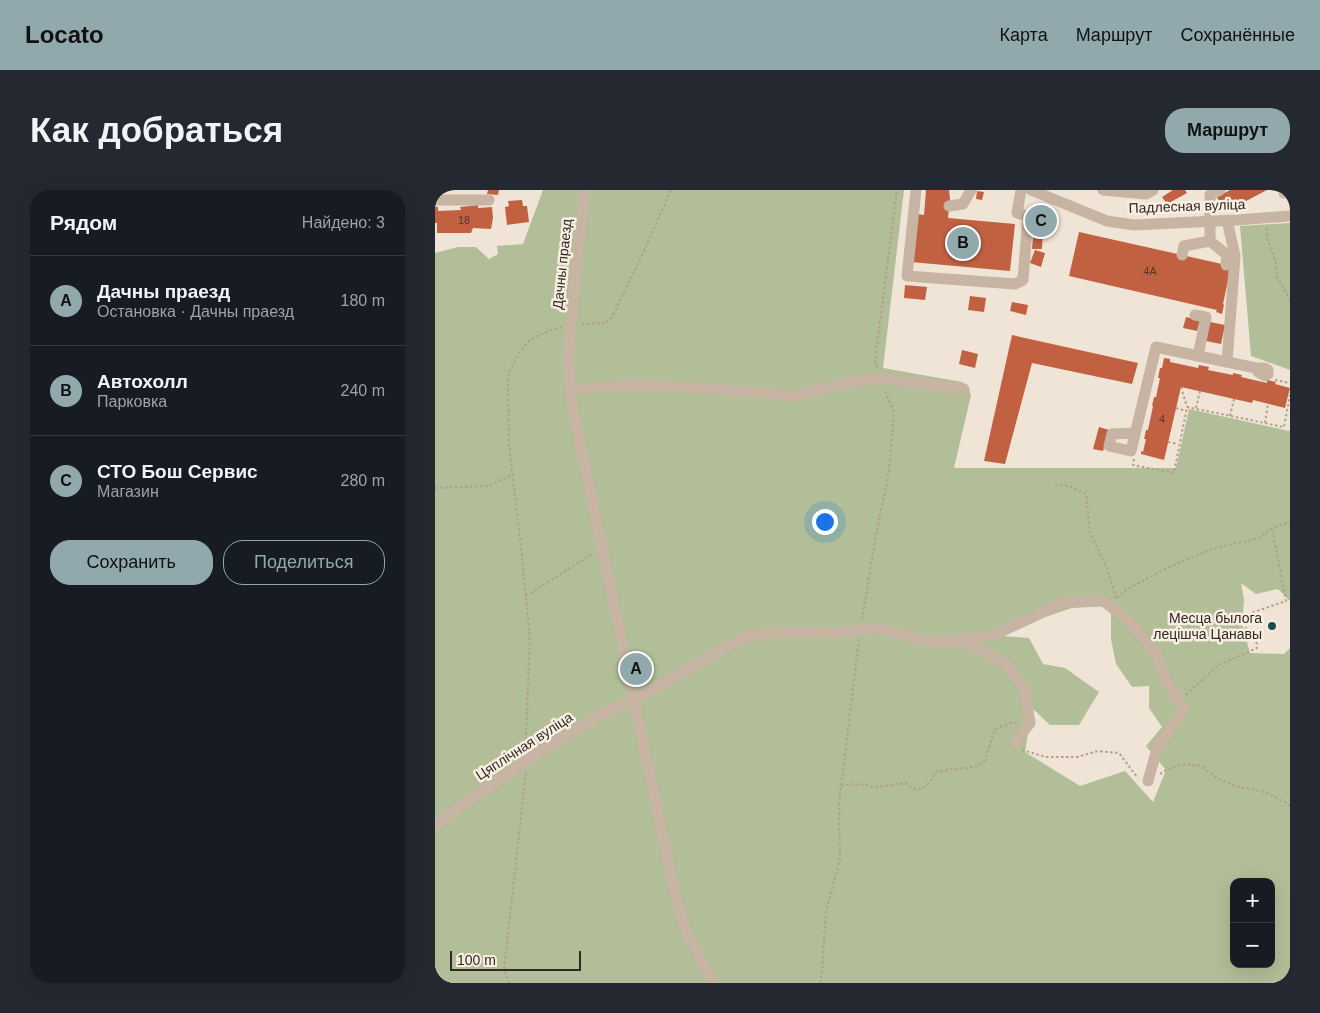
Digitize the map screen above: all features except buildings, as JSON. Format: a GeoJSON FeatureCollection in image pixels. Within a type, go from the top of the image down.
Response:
{"type":"FeatureCollection","features":[{"type":"Feature","properties":{"kind":"street","name":"Дачны праезд"},"geometry":{"type":"LineString","coordinates":[[585,190],[568,359],[575,422],[681,918],[691,943],[713,983]]}},
{"type":"Feature","properties":{"kind":"street"},"geometry":{"type":"LineString","coordinates":[[916,190],[907,276],[1015,284],[1023,280],[1028,216],[1017,213],[1021,190]]}},
{"type":"Feature","properties":{"kind":"street","name":"Падлесная вуліца"},"geometry":{"type":"LineString","coordinates":[[1031,190],[1107,221],[1134,225],[1290,216]]}},
{"type":"Feature","properties":{"kind":"street"},"geometry":{"type":"LineString","coordinates":[[1103,190],[1146,194],[1153,190]]}},
{"type":"Feature","properties":{"kind":"street"},"geometry":{"type":"LineString","coordinates":[[1210,242],[1210,195],[1220,190]]}},
{"type":"Feature","properties":{"kind":"street"},"geometry":{"type":"LineString","coordinates":[[949,206],[963,204],[968,191]]}},
{"type":"Feature","properties":{"kind":"street"},"geometry":{"type":"LineString","coordinates":[[435,200],[489,200]]}},
{"type":"Feature","properties":{"kind":"street"},"geometry":{"type":"LineString","coordinates":[[1227,220],[1235,256],[1227,362]]}},
{"type":"Feature","properties":{"kind":"street"},"geometry":{"type":"LineString","coordinates":[[1182,255],[1184,246],[1210,242],[1227,255],[1226,265]]}},
{"type":"Feature","properties":{"kind":"street"},"geometry":{"type":"LineString","coordinates":[[1195,315],[1206,317],[1198,356]]}},
{"type":"Feature","properties":{"kind":"street"},"geometry":{"type":"LineString","coordinates":[[1135,433],[1156,347],[1256,368]]}},
{"type":"Feature","properties":{"kind":"street"},"geometry":{"type":"LineString","coordinates":[[570,389],[639,385],[797,396],[841,384],[880,378],[964,389]]}},
{"type":"Feature","properties":{"kind":"street"},"geometry":{"type":"LineString","coordinates":[[1102,600],[1128,620],[1156,653],[1167,682],[1184,709],[1157,749],[1148,781]]}},
{"type":"Feature","properties":{"kind":"street","name":"Цяплічная вуліца"},"geometry":{"type":"LineString","coordinates":[[435,826],[527,760],[597,716],[665,683],[745,637],[785,632],[831,633],[882,629],[930,642],[962,640],[996,634],[1065,602],[1102,600]]}},
{"type":"Feature","properties":{"kind":"street"},"geometry":{"type":"LineString","coordinates":[[962,640],[1006,664],[1024,688],[1030,723],[1015,743]]}},
{"type":"Feature","properties":{"kind":"path"},"geometry":{"type":"LineString","coordinates":[[509,983],[504,970],[527,760],[529,640],[509,446],[509,372],[520,351],[531,339],[571,324],[606,322],[612,317],[671,190]]}},
{"type":"Feature","properties":{"kind":"path"},"geometry":{"type":"LineString","coordinates":[[820,983],[826,911],[841,859],[839,802],[860,630],[889,471],[894,412],[875,360],[897,190]]}},
{"type":"Feature","properties":{"kind":"path"},"geometry":{"type":"LineString","coordinates":[[1267,218],[1267,237],[1276,262],[1277,277],[1290,300]]}},
{"type":"Feature","properties":{"kind":"path"},"geometry":{"type":"LineString","coordinates":[[1272,379],[1290,383]]}},
{"type":"Feature","properties":{"kind":"path"},"geometry":{"type":"LineString","coordinates":[[1135,457],[1133,464],[1174,473],[1187,407],[1181,387]]}},
{"type":"Feature","properties":{"kind":"path"},"geometry":{"type":"LineString","coordinates":[[1196,409],[1200,391]]}},
{"type":"Feature","properties":{"kind":"path"},"geometry":{"type":"LineString","coordinates":[[1187,407],[1284,427],[1290,396]]}},
{"type":"Feature","properties":{"kind":"path"},"geometry":{"type":"LineString","coordinates":[[1231,416],[1234,399]]}},
{"type":"Feature","properties":{"kind":"path"},"geometry":{"type":"LineString","coordinates":[[1265,423],[1268,404]]}},
{"type":"Feature","properties":{"kind":"path"},"geometry":{"type":"LineString","coordinates":[[1176,408],[1186,411]]}},
{"type":"Feature","properties":{"kind":"path"},"geometry":{"type":"LineString","coordinates":[[1169,442],[1179,444]]}},
{"type":"Feature","properties":{"kind":"path"},"geometry":{"type":"LineString","coordinates":[[435,488],[487,486],[512,475]]}},
{"type":"Feature","properties":{"kind":"path"},"geometry":{"type":"LineString","coordinates":[[1055,485],[1069,486],[1086,494],[1090,532],[1108,570],[1116,599]]}},
{"type":"Feature","properties":{"kind":"path"},"geometry":{"type":"LineString","coordinates":[[1102,600],[1116,599],[1127,589],[1169,567],[1215,548],[1259,538],[1272,528],[1290,522]]}},
{"type":"Feature","properties":{"kind":"path"},"geometry":{"type":"LineString","coordinates":[[1184,709],[1186,694],[1218,665],[1257,648],[1256,637],[1247,629],[1245,620],[1251,613],[1286,601],[1272,528]]}},
{"type":"Feature","properties":{"kind":"path"},"geometry":{"type":"LineString","coordinates":[[525,596],[602,548]]}},
{"type":"Feature","properties":{"kind":"path"},"geometry":{"type":"LineString","coordinates":[[841,786],[867,784],[873,787],[906,783],[911,788],[918,790],[927,786],[936,772],[979,766],[985,760],[995,729],[1010,723],[1030,723]]}},
{"type":"Feature","properties":{"kind":"path"},"geometry":{"type":"LineString","coordinates":[[1015,743],[1019,749],[1046,757],[1077,757],[1098,751],[1119,753],[1141,783],[1146,785],[1148,781],[1166,770],[1183,764],[1201,766],[1217,778],[1235,786],[1268,793],[1290,806]]}},
{"type":"Feature","properties":{"kind":"green space"},"geometry":{"type":"Polygon","coordinates":[[[543,190],[904,190],[883,368],[962,382],[969,389],[971,395],[954,468],[1176,468],[1189,409],[1289,431],[1290,429],[1290,601],[1278,589],[1256,594],[1241,583],[1244,600],[1242,624],[1250,653],[1284,654],[1290,648],[1290,983],[435,983],[435,253],[458,247],[476,247],[489,259],[498,254],[497,246],[523,244],[543,190]],[[1111,606],[1072,608],[991,635],[1029,638],[1043,664],[1065,668],[1099,692],[1079,725],[1050,725],[1032,708],[1025,752],[1080,786],[1125,771],[1153,802],[1166,770],[1146,746],[1162,727],[1149,708],[1149,686],[1132,687],[1116,664],[1111,639],[1111,606]]]}},
{"type":"Feature","properties":{"kind":"green space"},"geometry":{"type":"Polygon","coordinates":[[[1290,223],[1290,370],[1251,356],[1240,226],[1290,223]]]}},
{"type":"Feature","properties":{"kind":"place","name":"СТО Бош Сервис"},"geometry":{"type":"Point","coordinates":[1041,221]}},
{"type":"Feature","properties":{"kind":"place","name":"Автохолл"},"geometry":{"type":"Point","coordinates":[963,243]}},
{"type":"Feature","properties":{"kind":"place","name":"Месца былога лецішча Цанавы"},"geometry":{"type":"Point","coordinates":[1272,626]}},
{"type":"Feature","properties":{"kind":"place","name":"Дачны праезд"},"geometry":{"type":"Point","coordinates":[636,669]}}]}
